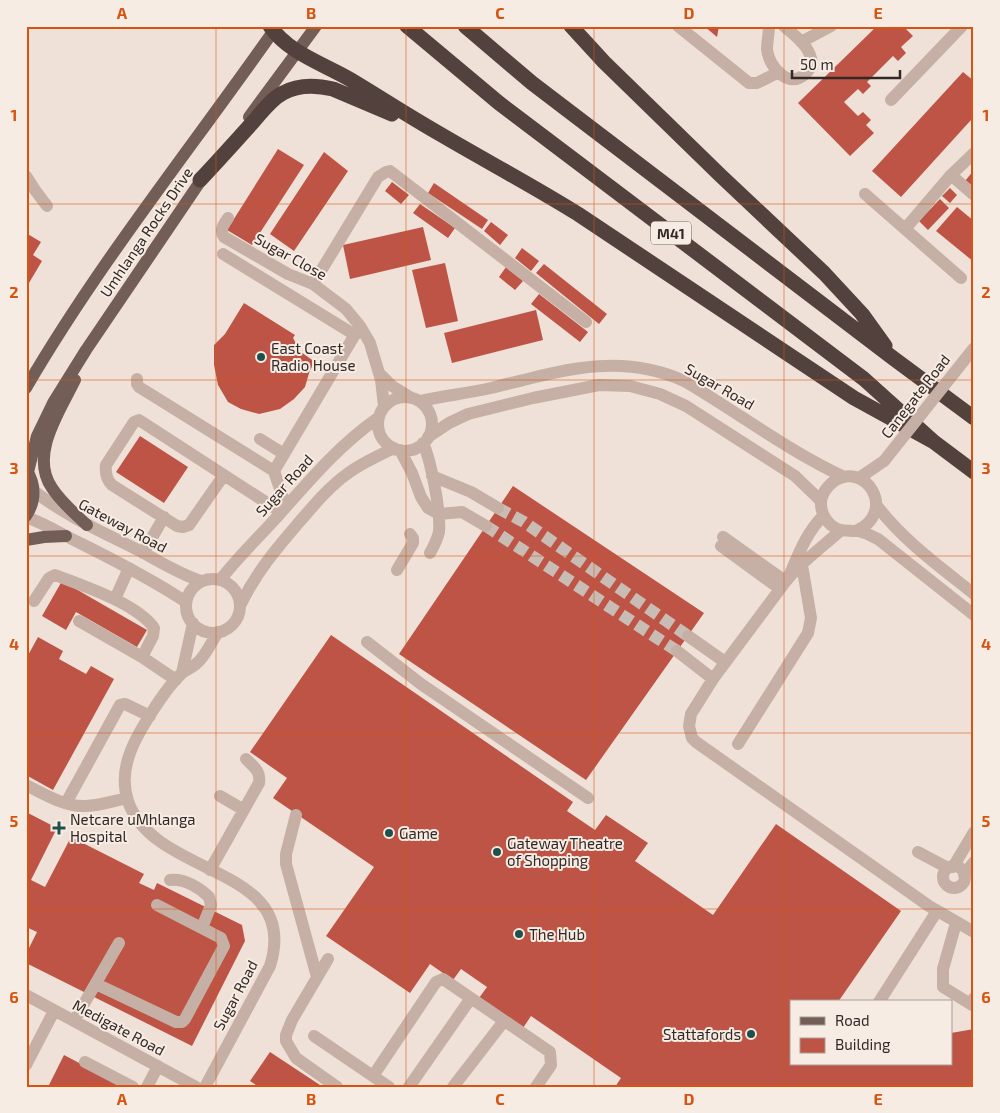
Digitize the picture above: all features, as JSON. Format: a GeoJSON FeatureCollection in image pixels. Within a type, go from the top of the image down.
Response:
{"type":"FeatureCollection","features":[{"type":"Feature","properties":{"kind":"highway","name":"M41"},"geometry":{"type":"LineString","coordinates":[[407,26],[500,103],[864,379],[934,442],[974,472]]}},
{"type":"Feature","properties":{"kind":"highway","name":"M41"},"geometry":{"type":"LineString","coordinates":[[465,26],[540,89],[974,418]]}},
{"type":"Feature","properties":{"kind":"highway"},"geometry":{"type":"LineString","coordinates":[[571,26],[604,62],[824,273],[862,314],[893,358]]}},
{"type":"Feature","properties":{"kind":"highway"},"geometry":{"type":"LineString","coordinates":[[273,28],[298,52],[349,79],[578,214],[854,398],[934,442]]}},
{"type":"Feature","properties":{"kind":"highway"},"geometry":{"type":"LineString","coordinates":[[200,180],[268,105],[283,93],[301,87],[316,86],[333,89],[440,134]]}},
{"type":"Feature","properties":{"kind":"main road","name":"Umhlanga Rocks Drive"},"geometry":{"type":"LineString","coordinates":[[27,471],[37,436],[46,415],[86,350],[200,180],[316,27]]}},
{"type":"Feature","properties":{"kind":"main road","name":"Umhlanga Rocks Drive"},"geometry":{"type":"LineString","coordinates":[[26,388],[30,377],[127,233],[273,28]]}},
{"type":"Feature","properties":{"kind":"main road"},"geometry":{"type":"LineString","coordinates":[[86,350],[82,365],[46,442],[44,468],[52,489],[67,507],[86,524]]}},
{"type":"Feature","properties":{"kind":"main road"},"geometry":{"type":"LineString","coordinates":[[26,517],[32,505],[34,491],[27,471]]}},
{"type":"Feature","properties":{"kind":"main road"},"geometry":{"type":"LineString","coordinates":[[26,540],[66,536]]}},
{"type":"Feature","properties":{"kind":"street"},"geometry":{"type":"LineString","coordinates":[[678,26],[749,82],[757,84],[780,72]]}},
{"type":"Feature","properties":{"kind":"street"},"geometry":{"type":"LineString","coordinates":[[769,26],[767,50],[774,66],[789,79],[802,76],[809,71],[812,67],[812,58],[801,42],[784,26]]}},
{"type":"Feature","properties":{"kind":"street"},"geometry":{"type":"LineString","coordinates":[[801,42],[831,26]]}},
{"type":"Feature","properties":{"kind":"street"},"geometry":{"type":"LineString","coordinates":[[891,100],[962,26]]}},
{"type":"Feature","properties":{"kind":"street"},"geometry":{"type":"LineString","coordinates":[[905,229],[974,152]]}},
{"type":"Feature","properties":{"kind":"street"},"geometry":{"type":"LineString","coordinates":[[313,284],[378,177],[390,171],[586,322]]}},
{"type":"Feature","properties":{"kind":"street"},"geometry":{"type":"LineString","coordinates":[[26,176],[48,206]]}},
{"type":"Feature","properties":{"kind":"street"},"geometry":{"type":"LineString","coordinates":[[952,176],[974,195]]}},
{"type":"Feature","properties":{"kind":"street"},"geometry":{"type":"LineString","coordinates":[[865,194],[961,278]]}},
{"type":"Feature","properties":{"kind":"street","name":"Sugar Close"},"geometry":{"type":"LineString","coordinates":[[228,218],[223,226],[222,232],[224,237],[288,274],[313,284],[346,309],[357,331],[370,343],[383,389],[384,406]]}},
{"type":"Feature","properties":{"kind":"street"},"geometry":{"type":"LineString","coordinates":[[223,254],[357,331],[274,471]]}},
{"type":"Feature","properties":{"kind":"street","name":"Canegate Road"},"geometry":{"type":"LineString","coordinates":[[872,489],[883,463],[974,348]]}},
{"type":"Feature","properties":{"kind":"street","name":"Sugar Road"},"geometry":{"type":"LineString","coordinates":[[415,399],[488,388],[570,369],[610,365],[632,366],[660,372],[685,382],[816,463],[844,477]]}},
{"type":"Feature","properties":{"kind":"street"},"geometry":{"type":"LineString","coordinates":[[379,373],[392,386],[425,406],[431,418],[432,424],[426,440],[439,514],[438,535],[430,553]]}},
{"type":"Feature","properties":{"kind":"street"},"geometry":{"type":"LineString","coordinates":[[137,379],[136,384],[139,387],[274,471],[284,510]]}},
{"type":"Feature","properties":{"kind":"street"},"geometry":{"type":"LineString","coordinates":[[241,604],[236,591],[227,582],[211,578],[201,581],[190,592],[186,602],[188,614],[193,624],[207,632],[218,632],[235,623],[241,604],[255,576],[266,561],[328,491],[340,479],[360,465],[397,449],[412,449],[449,423],[468,414],[532,398],[599,385],[630,386],[660,394],[686,406],[795,476],[821,501]]}},
{"type":"Feature","properties":{"kind":"street"},"geometry":{"type":"LineString","coordinates":[[415,399],[396,398],[384,406],[378,418],[380,436],[386,444],[397,449],[428,508],[439,514],[462,512],[486,526]]}},
{"type":"Feature","properties":{"kind":"street","name":"Sugar Road"},"geometry":{"type":"LineString","coordinates":[[221,580],[240,556],[284,510],[320,468],[366,426],[378,418]]}},
{"type":"Feature","properties":{"kind":"street"},"geometry":{"type":"LineString","coordinates":[[224,475],[189,525],[180,527],[112,485],[107,479],[106,465],[134,422],[139,420],[224,475],[284,510]]}},
{"type":"Feature","properties":{"kind":"street"},"geometry":{"type":"LineString","coordinates":[[260,439],[284,454]]}},
{"type":"Feature","properties":{"kind":"street","name":"Canegate Road"},"geometry":{"type":"LineString","coordinates":[[859,478],[883,463]]}},
{"type":"Feature","properties":{"kind":"street"},"geometry":{"type":"LineString","coordinates":[[432,476],[472,492],[498,508]]}},
{"type":"Feature","properties":{"kind":"street"},"geometry":{"type":"LineString","coordinates":[[856,531],[870,522],[875,514],[877,506],[876,497],[867,483],[859,478],[844,477],[828,485],[823,493],[821,501],[824,516],[830,525],[840,531],[856,531],[866,534],[887,546],[974,615]]}},
{"type":"Feature","properties":{"kind":"street","name":"Gateway Road"},"geometry":{"type":"LineString","coordinates":[[34,491],[48,503],[86,524],[182,574],[201,581]]}},
{"type":"Feature","properties":{"kind":"street"},"geometry":{"type":"LineString","coordinates":[[877,506],[910,542],[974,594]]}},
{"type":"Feature","properties":{"kind":"street"},"geometry":{"type":"LineString","coordinates":[[784,583],[813,527],[824,516]]}},
{"type":"Feature","properties":{"kind":"street"},"geometry":{"type":"LineString","coordinates":[[26,517],[51,527],[129,568],[186,602]]}},
{"type":"Feature","properties":{"kind":"street"},"geometry":{"type":"LineString","coordinates":[[143,552],[164,517]]}},
{"type":"Feature","properties":{"kind":"street"},"geometry":{"type":"LineString","coordinates":[[840,531],[815,552],[784,583],[725,662],[691,714],[689,726],[692,738],[775,799],[937,911],[974,932]]}},
{"type":"Feature","properties":{"kind":"street"},"geometry":{"type":"LineString","coordinates":[[397,570],[413,543],[413,538],[410,534]]}},
{"type":"Feature","properties":{"kind":"street"},"geometry":{"type":"LineString","coordinates":[[720,540],[784,583]]}},
{"type":"Feature","properties":{"kind":"street"},"geometry":{"type":"LineString","coordinates":[[738,744],[808,633],[811,618],[802,565]]}},
{"type":"Feature","properties":{"kind":"street"},"geometry":{"type":"LineString","coordinates":[[115,599],[129,568]]}},
{"type":"Feature","properties":{"kind":"street"},"geometry":{"type":"LineString","coordinates":[[34,602],[49,578],[55,575],[115,599],[146,619],[154,628],[153,636],[142,657]]}},
{"type":"Feature","properties":{"kind":"street"},"geometry":{"type":"LineString","coordinates":[[79,621],[179,677]]}},
{"type":"Feature","properties":{"kind":"street","name":"Sugar Road"},"geometry":{"type":"LineString","coordinates":[[179,677],[193,624]]}},
{"type":"Feature","properties":{"kind":"street","name":"Sugar Road"},"geometry":{"type":"LineString","coordinates":[[205,1087],[264,978],[274,953],[272,923],[265,907],[243,886],[151,837],[138,823],[127,798],[125,775],[130,751],[150,716],[179,677],[198,662],[218,632]]}},
{"type":"Feature","properties":{"kind":"street"},"geometry":{"type":"LineString","coordinates":[[688,636],[725,662]]}},
{"type":"Feature","properties":{"kind":"street"},"geometry":{"type":"LineString","coordinates":[[367,642],[421,684],[588,798]]}},
{"type":"Feature","properties":{"kind":"street"},"geometry":{"type":"LineString","coordinates":[[677,651],[713,679]]}},
{"type":"Feature","properties":{"kind":"street"},"geometry":{"type":"LineString","coordinates":[[66,803],[120,705],[125,704],[150,716]]}},
{"type":"Feature","properties":{"kind":"street"},"geometry":{"type":"LineString","coordinates":[[210,870],[260,780],[258,770],[246,759]]}},
{"type":"Feature","properties":{"kind":"street"},"geometry":{"type":"LineString","coordinates":[[26,786],[66,803],[84,806],[127,798]]}},
{"type":"Feature","properties":{"kind":"street"},"geometry":{"type":"LineString","coordinates":[[220,796],[244,810]]}},
{"type":"Feature","properties":{"kind":"street"},"geometry":{"type":"LineString","coordinates":[[296,814],[286,854],[286,864],[317,977]]}},
{"type":"Feature","properties":{"kind":"street"},"geometry":{"type":"LineString","coordinates":[[974,832],[950,868],[944,872],[944,883],[953,888],[958,887],[968,880],[974,862]]}},
{"type":"Feature","properties":{"kind":"street"},"geometry":{"type":"LineString","coordinates":[[918,852],[950,868],[959,868],[968,880]]}},
{"type":"Feature","properties":{"kind":"street"},"geometry":{"type":"LineString","coordinates":[[170,880],[186,882],[209,897],[212,905],[202,928]]}},
{"type":"Feature","properties":{"kind":"street"},"geometry":{"type":"LineString","coordinates":[[96,984],[176,1022],[186,1020],[224,946],[221,938],[158,905]]}},
{"type":"Feature","properties":{"kind":"street"},"geometry":{"type":"LineString","coordinates":[[881,1000],[937,911]]}},
{"type":"Feature","properties":{"kind":"street"},"geometry":{"type":"LineString","coordinates":[[956,923],[944,969],[944,988],[972,1005],[974,998]]}},
{"type":"Feature","properties":{"kind":"street"},"geometry":{"type":"LineString","coordinates":[[74,1021],[119,943]]}},
{"type":"Feature","properties":{"kind":"street"},"geometry":{"type":"LineString","coordinates":[[328,959],[292,1020],[286,1035],[286,1041],[296,1058],[337,1087]]}},
{"type":"Feature","properties":{"kind":"street"},"geometry":{"type":"LineString","coordinates":[[373,1076],[438,980],[443,979],[550,1052],[552,1065],[536,1087]]}},
{"type":"Feature","properties":{"kind":"street","name":"Medigate Road"},"geometry":{"type":"LineString","coordinates":[[26,996],[196,1087]]}},
{"type":"Feature","properties":{"kind":"street"},"geometry":{"type":"LineString","coordinates":[[409,1087],[471,998]]}},
{"type":"Feature","properties":{"kind":"street"},"geometry":{"type":"LineString","coordinates":[[26,1065],[54,1011]]}},
{"type":"Feature","properties":{"kind":"street"},"geometry":{"type":"LineString","coordinates":[[453,1087],[504,1021]]}},
{"type":"Feature","properties":{"kind":"street"},"geometry":{"type":"LineString","coordinates":[[314,1036],[389,1087]]}},
{"type":"Feature","properties":{"kind":"street"},"geometry":{"type":"LineString","coordinates":[[85,1062],[133,1087]]}},
{"type":"Feature","properties":{"kind":"street"},"geometry":{"type":"LineString","coordinates":[[147,1087],[158,1066]]}},
{"type":"Feature","properties":{"kind":"building"},"geometry":{"type":"Polygon","coordinates":[[[704,26],[719,26],[717,37],[704,26]]]}},
{"type":"Feature","properties":{"kind":"building"},"geometry":{"type":"Polygon","coordinates":[[[877,26],[903,26],[913,36],[901,47],[906,53],[898,61],[893,56],[867,82],[871,86],[863,94],[858,89],[844,102],[858,116],[863,112],[871,120],[866,125],[874,133],[850,156],[798,103],[877,26]]]}},
{"type":"Feature","properties":{"kind":"building"},"geometry":{"type":"Polygon","coordinates":[[[963,72],[974,81],[974,123],[971,120],[901,197],[872,171],[963,72]]]}},
{"type":"Feature","properties":{"kind":"building"},"geometry":{"type":"Polygon","coordinates":[[[278,149],[304,165],[252,245],[227,230],[278,149]]]}},
{"type":"Feature","properties":{"kind":"building"},"geometry":{"type":"Polygon","coordinates":[[[324,152],[348,171],[294,251],[270,234],[324,152]]]}},
{"type":"Feature","properties":{"kind":"building"},"geometry":{"type":"Polygon","coordinates":[[[974,170],[974,188],[965,181],[974,170]]]}},
{"type":"Feature","properties":{"kind":"building"},"geometry":{"type":"Polygon","coordinates":[[[392,182],[409,195],[401,204],[385,191],[392,182]]]}},
{"type":"Feature","properties":{"kind":"building"},"geometry":{"type":"Polygon","coordinates":[[[434,183],[488,220],[482,229],[428,193],[434,183]]]}},
{"type":"Feature","properties":{"kind":"building"},"geometry":{"type":"Polygon","coordinates":[[[950,188],[957,195],[950,203],[942,196],[950,188]]]}},
{"type":"Feature","properties":{"kind":"building"},"geometry":{"type":"Polygon","coordinates":[[[940,199],[949,208],[928,230],[919,221],[940,199]]]}},
{"type":"Feature","properties":{"kind":"building"},"geometry":{"type":"Polygon","coordinates":[[[420,204],[455,228],[448,238],[413,213],[420,204]]]}},
{"type":"Feature","properties":{"kind":"building"},"geometry":{"type":"Polygon","coordinates":[[[957,207],[974,221],[974,262],[936,231],[957,207]]]}},
{"type":"Feature","properties":{"kind":"building"},"geometry":{"type":"Polygon","coordinates":[[[491,222],[508,235],[500,245],[484,231],[491,222]]]}},
{"type":"Feature","properties":{"kind":"building"},"geometry":{"type":"Polygon","coordinates":[[[423,227],[431,260],[350,279],[343,245],[423,227]]]}},
{"type":"Feature","properties":{"kind":"building"},"geometry":{"type":"Polygon","coordinates":[[[26,233],[41,242],[33,255],[42,261],[26,288],[26,233]]]}},
{"type":"Feature","properties":{"kind":"building"},"geometry":{"type":"Polygon","coordinates":[[[522,248],[539,261],[531,271],[515,258],[522,248]]]}},
{"type":"Feature","properties":{"kind":"building"},"geometry":{"type":"Polygon","coordinates":[[[445,263],[458,321],[426,328],[412,270],[445,263]]]}},
{"type":"Feature","properties":{"kind":"building"},"geometry":{"type":"Polygon","coordinates":[[[544,264],[607,314],[599,324],[536,273],[544,264]]]}},
{"type":"Feature","properties":{"kind":"building"},"geometry":{"type":"Polygon","coordinates":[[[506,267],[523,281],[515,290],[499,277],[506,267]]]}},
{"type":"Feature","properties":{"kind":"building"},"geometry":{"type":"Polygon","coordinates":[[[539,294],[588,332],[580,342],[531,304],[539,294]]]}},
{"type":"Feature","properties":{"kind":"building","name":"East Coast Radio House"},"geometry":{"type":"Polygon","coordinates":[[[244,303],[295,335],[293,338],[301,352],[315,362],[310,370],[305,387],[294,399],[280,409],[259,414],[241,409],[228,402],[218,385],[214,365],[214,345],[225,334],[244,303]]]}},
{"type":"Feature","properties":{"kind":"building"},"geometry":{"type":"Polygon","coordinates":[[[536,310],[543,340],[452,363],[444,333],[536,310]]]}},
{"type":"Feature","properties":{"kind":"building"},"geometry":{"type":"Polygon","coordinates":[[[140,436],[188,467],[164,503],[116,472],[140,436]]]}},
{"type":"Feature","properties":{"kind":"building"},"geometry":{"type":"Polygon","coordinates":[[[513,486],[704,613],[586,780],[399,654],[513,486]]]}},
{"type":"Feature","properties":{"kind":"building"},"geometry":{"type":"Polygon","coordinates":[[[62,581],[147,630],[137,647],[76,612],[66,630],[42,616],[62,581]]]}},
{"type":"Feature","properties":{"kind":"building","name":"Gateway Theatre of Shopping"},"geometry":{"type":"Polygon","coordinates":[[[331,635],[573,802],[567,811],[595,830],[606,815],[648,843],[635,861],[713,915],[776,824],[901,911],[839,1000],[790,1000],[790,1066],[952,1066],[952,1033],[974,1029],[974,1087],[615,1087],[621,1078],[531,1016],[523,1028],[479,998],[487,987],[461,969],[453,980],[430,964],[410,993],[326,936],[374,867],[273,798],[287,778],[250,752],[331,635]]]}},
{"type":"Feature","properties":{"kind":"building"},"geometry":{"type":"Polygon","coordinates":[[[38,637],[63,651],[59,659],[86,674],[91,666],[114,679],[53,790],[26,775],[26,659],[38,637]]]}},
{"type":"Feature","properties":{"kind":"building"},"geometry":{"type":"Polygon","coordinates":[[[26,812],[57,828],[31,880],[45,887],[71,837],[144,874],[139,883],[154,890],[157,883],[242,925],[245,941],[192,1046],[26,963],[26,954],[37,932],[26,927],[26,812]]]}},
{"type":"Feature","properties":{"kind":"building"},"geometry":{"type":"Polygon","coordinates":[[[270,1052],[323,1087],[259,1087],[250,1081],[270,1052]]]}},
{"type":"Feature","properties":{"kind":"building"},"geometry":{"type":"Polygon","coordinates":[[[64,1055],[125,1087],[48,1087],[64,1055]]]}},
{"type":"Feature","properties":{"kind":"tunnel"},"geometry":{"type":"LineString","coordinates":[[498,508],[524,522],[688,636]]}},
{"type":"Feature","properties":{"kind":"tunnel"},"geometry":{"type":"LineString","coordinates":[[486,526],[677,651]]}},
{"type":"Feature","properties":{"kind":"place","name":"East Coast Radio House"},"geometry":{"type":"Point","coordinates":[261,357]}},
{"type":"Feature","properties":{"kind":"place","name":"Netcare uMhlanga Hospital"},"geometry":{"type":"Point","coordinates":[59,828]}},
{"type":"Feature","properties":{"kind":"place","name":"Game"},"geometry":{"type":"Point","coordinates":[389,833]}},
{"type":"Feature","properties":{"kind":"place","name":"Gateway Theatre of Shopping"},"geometry":{"type":"Point","coordinates":[497,852]}},
{"type":"Feature","properties":{"kind":"place","name":"The Hub"},"geometry":{"type":"Point","coordinates":[519,934]}},
{"type":"Feature","properties":{"kind":"place","name":"Stattafords"},"geometry":{"type":"Point","coordinates":[751,1034]}}]}
